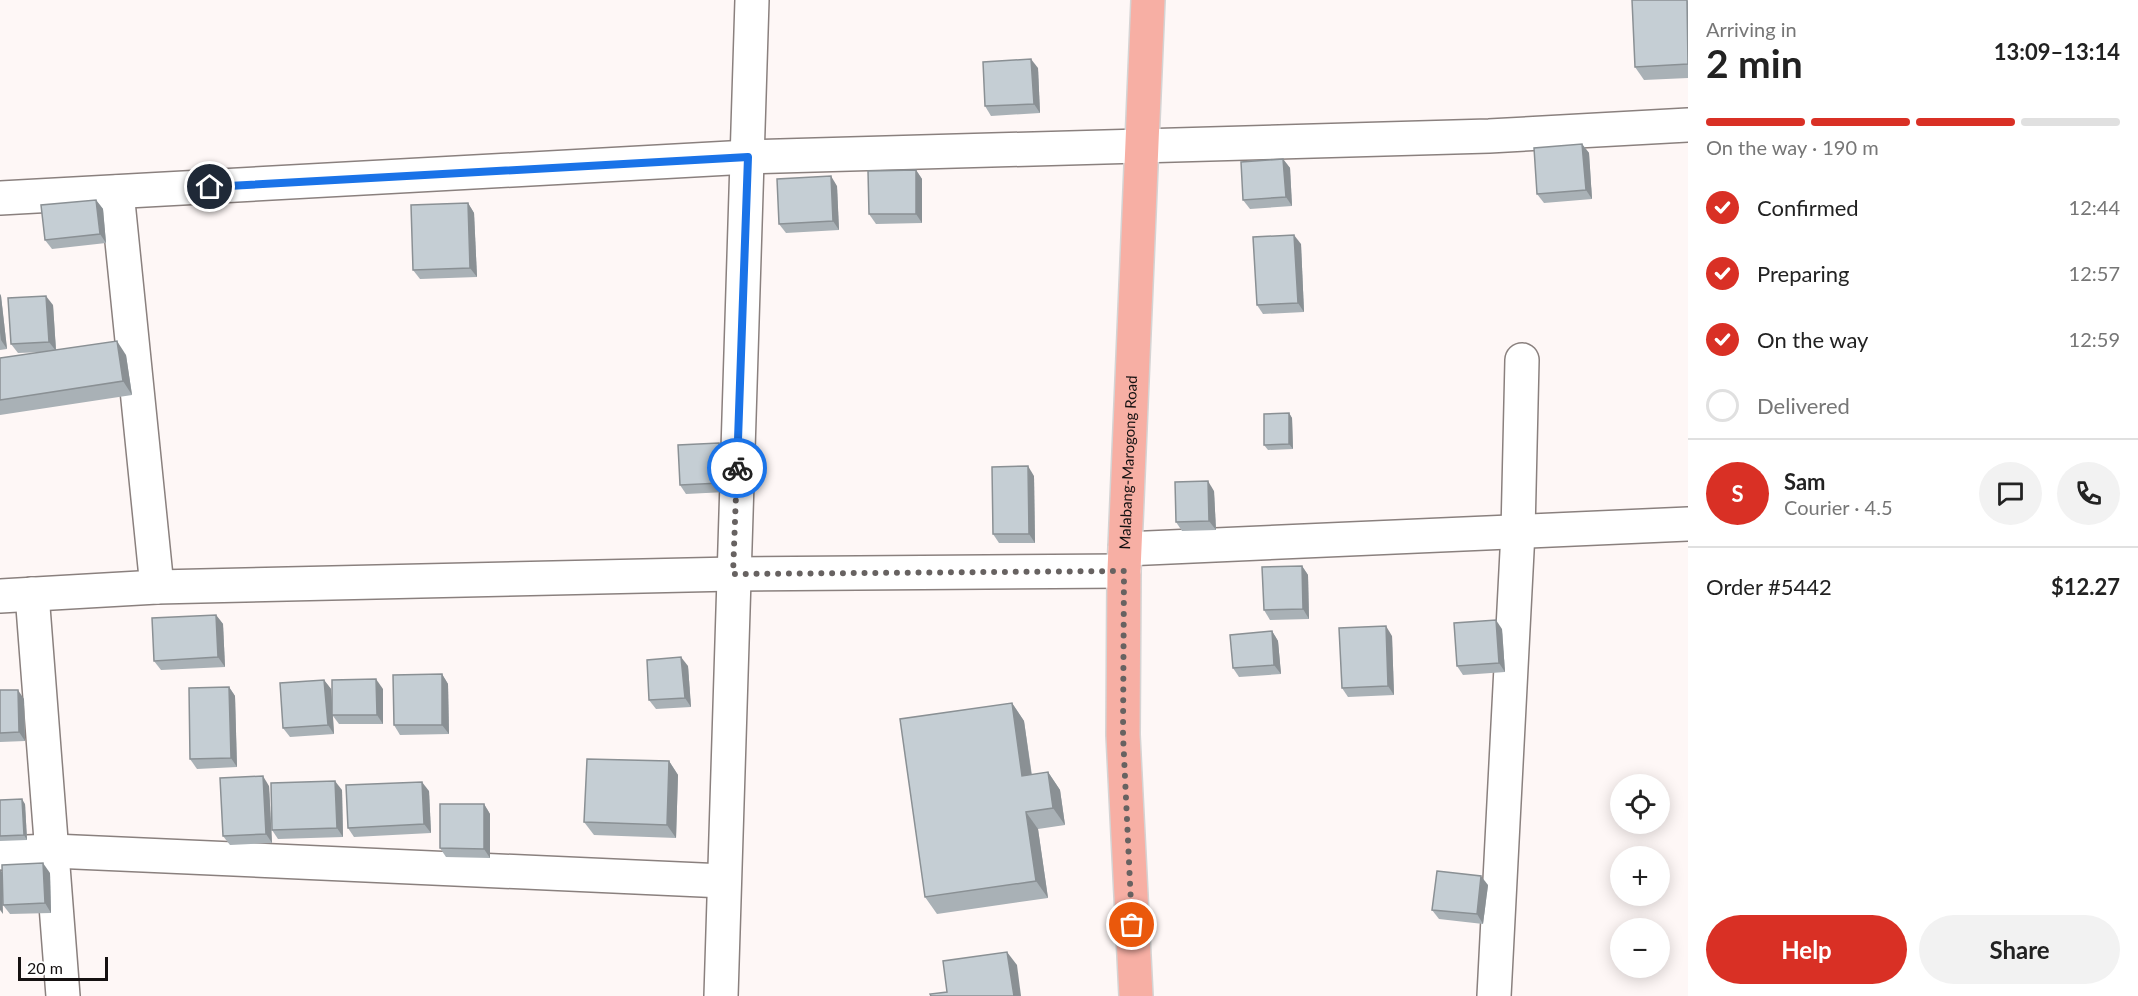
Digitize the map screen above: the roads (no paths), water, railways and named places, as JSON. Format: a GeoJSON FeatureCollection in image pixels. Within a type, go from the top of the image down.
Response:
{"type":"FeatureCollection","features":[{"type":"Feature","properties":{"kind":"main road","name":"Malabang-Marogong Road"},"geometry":{"type":"LineString","coordinates":[[1136,996],[1123,735],[1124,560],[1148,0]]}},
{"type":"Feature","properties":{"kind":"street"},"geometry":{"type":"LineString","coordinates":[[721,996],[752,0]]}},
{"type":"Feature","properties":{"kind":"street"},"geometry":{"type":"LineString","coordinates":[[0,198],[748,157],[1489,136],[1688,125]]}},
{"type":"Feature","properties":{"kind":"street"},"geometry":{"type":"LineString","coordinates":[[117,192],[157,587]]}},
{"type":"Feature","properties":{"kind":"street"},"geometry":{"type":"LineString","coordinates":[[1494,996],[1518,532],[1522,360]]}},
{"type":"Feature","properties":{"kind":"street"},"geometry":{"type":"LineString","coordinates":[[0,596],[157,587],[733,574],[1124,560],[1518,532],[1688,524]]}},
{"type":"Feature","properties":{"kind":"street"},"geometry":{"type":"LineString","coordinates":[[32,594],[63,996]]}},
{"type":"Feature","properties":{"kind":"street"},"geometry":{"type":"LineString","coordinates":[[0,853],[53,851],[724,881]]}}]}
